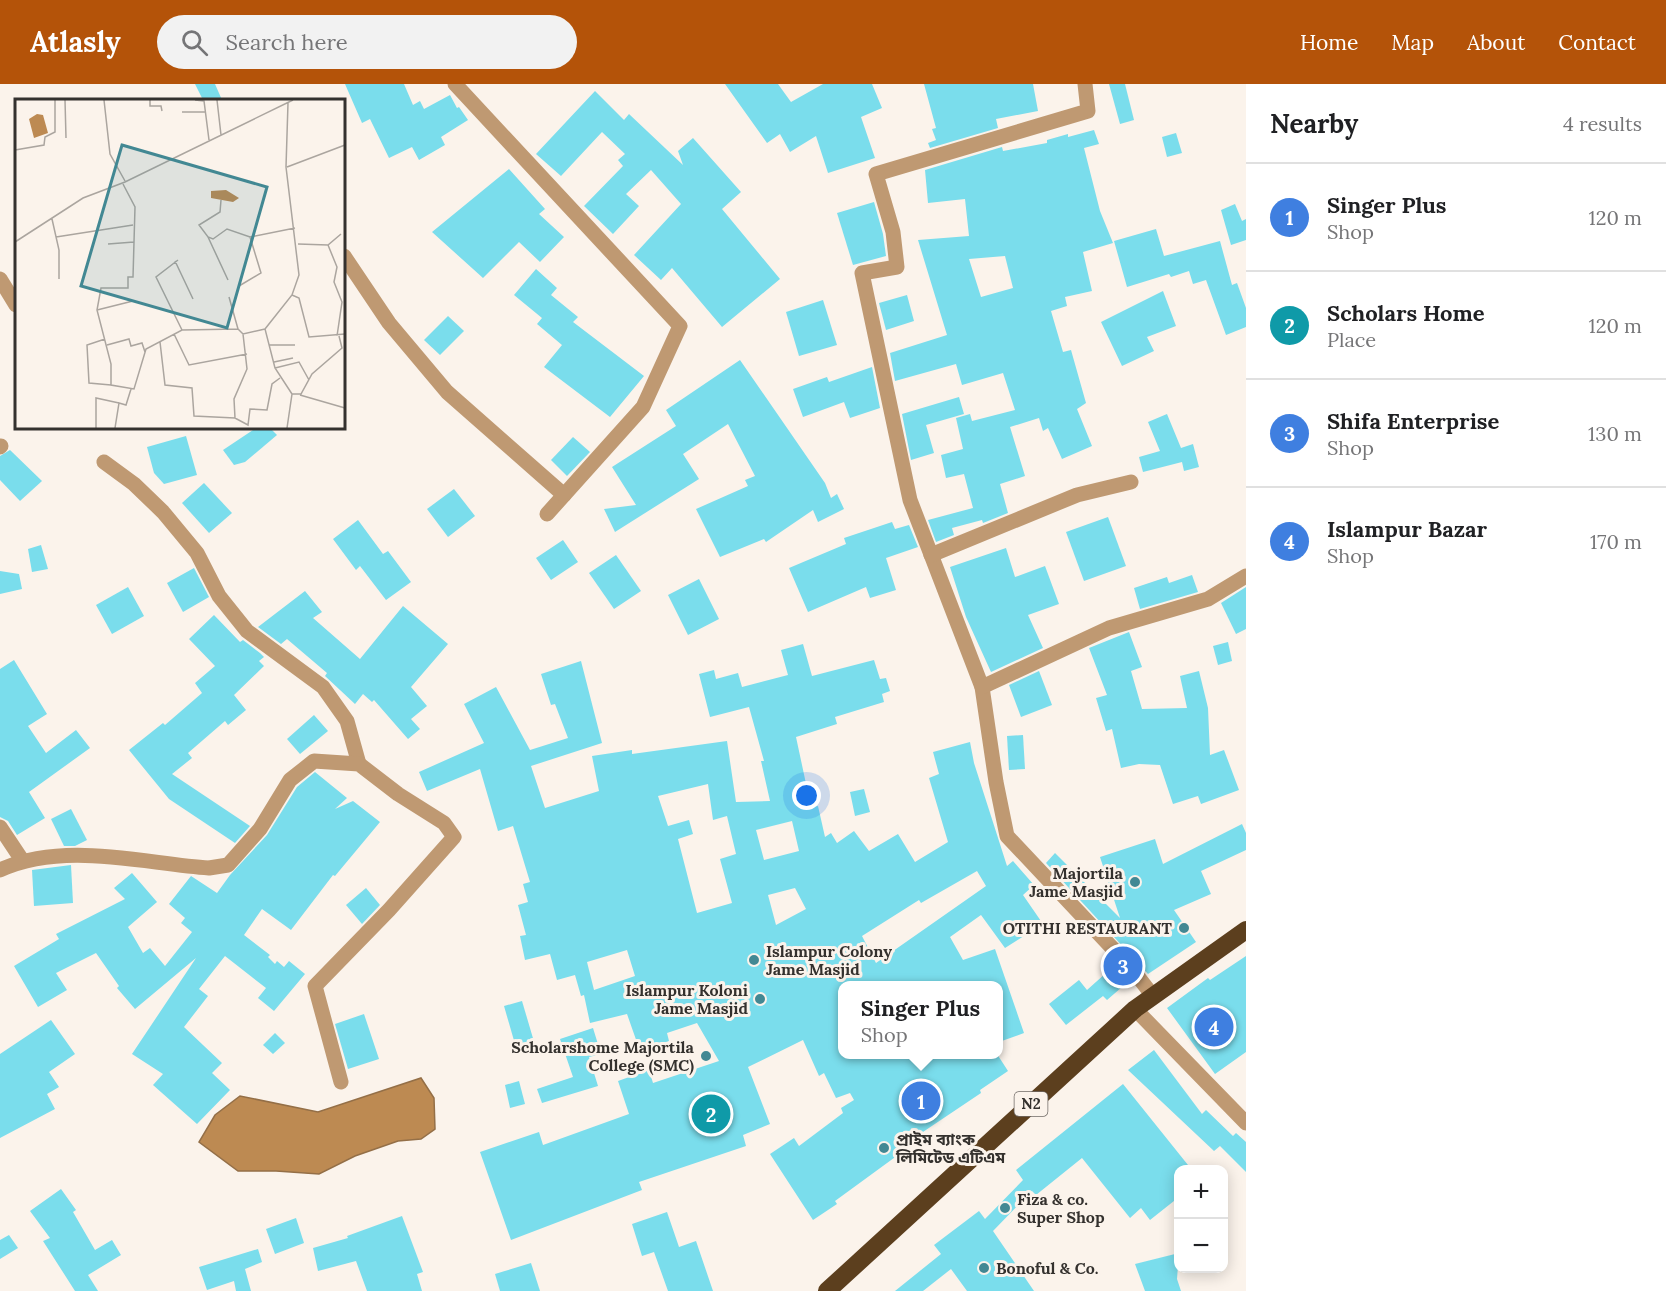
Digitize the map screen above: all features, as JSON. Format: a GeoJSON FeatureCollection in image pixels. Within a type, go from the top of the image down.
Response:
{"type":"FeatureCollection","features":[{"type":"Feature","properties":{"kind":"highway","name":"N2"},"geometry":{"type":"LineString","coordinates":[[827,1291],[1135,1009],[1246,930]]}},
{"type":"Feature","properties":{"kind":"street"},"geometry":{"type":"LineString","coordinates":[[455,84],[680,326],[643,407],[547,514]]}},
{"type":"Feature","properties":{"kind":"street"},"geometry":{"type":"LineString","coordinates":[[1085,84],[1088,111],[876,174],[893,232],[897,267],[862,273],[910,500],[982,687],[996,782],[1007,836],[1132,969],[1153,996]]}},
{"type":"Feature","properties":{"kind":"street"},"geometry":{"type":"LineString","coordinates":[[345,258],[388,323],[447,392],[564,495]]}},
{"type":"Feature","properties":{"kind":"street"},"geometry":{"type":"LineString","coordinates":[[0,279],[15,303]]}},
{"type":"Feature","properties":{"kind":"street"},"geometry":{"type":"LineString","coordinates":[[104,462],[134,484],[163,512],[197,553],[219,596],[247,631],[323,687],[347,721],[359,764]]}},
{"type":"Feature","properties":{"kind":"street"},"geometry":{"type":"LineString","coordinates":[[931,555],[1077,495],[1131,482]]}},
{"type":"Feature","properties":{"kind":"street"},"geometry":{"type":"LineString","coordinates":[[982,687],[1109,628],[1208,598],[1246,576]]}},
{"type":"Feature","properties":{"kind":"street"},"geometry":{"type":"LineString","coordinates":[[0,870],[22,860],[49,855],[208,868],[228,865],[260,829],[290,780],[314,761],[359,764],[398,794],[444,823],[454,837],[389,910],[315,986],[341,1082]]}},
{"type":"Feature","properties":{"kind":"street"},"geometry":{"type":"LineString","coordinates":[[0,827],[22,860]]}},
{"type":"Feature","properties":{"kind":"street"},"geometry":{"type":"LineString","coordinates":[[1135,1009],[1246,1123]]}},
{"type":"Feature","properties":{"kind":"shaded area"},"geometry":{"type":"Polygon","coordinates":[[[421,1078],[434,1098],[435,1129],[421,1139],[398,1141],[355,1156],[319,1174],[238,1171],[199,1142],[215,1115],[240,1096],[318,1112],[421,1078]]]}},
{"type":"Feature","properties":{"kind":"building"},"geometry":{"type":"Polygon","coordinates":[[[195,84],[215,84],[222,99],[202,99],[195,84]]]}},
{"type":"Feature","properties":{"kind":"building"},"geometry":{"type":"Polygon","coordinates":[[[345,84],[404,84],[413,105],[420,101],[424,109],[450,95],[457,108],[459,107],[468,120],[441,137],[445,145],[419,160],[412,147],[389,158],[370,119],[362,123],[345,84]]]}},
{"type":"Feature","properties":{"kind":"building"},"geometry":{"type":"Polygon","coordinates":[[[725,84],[778,84],[791,102],[823,84],[872,84],[882,108],[861,117],[875,158],[828,173],[816,136],[790,152],[780,134],[767,143],[725,84]]]}},
{"type":"Feature","properties":{"kind":"building"},"geometry":{"type":"Polygon","coordinates":[[[924,84],[1033,84],[1038,111],[996,119],[998,128],[930,148],[928,143],[936,140],[932,129],[936,128],[924,84]]]}},
{"type":"Feature","properties":{"kind":"building"},"geometry":{"type":"Polygon","coordinates":[[[1109,84],[1125,84],[1134,120],[1120,124],[1109,84]]]}},
{"type":"Feature","properties":{"kind":"building"},"geometry":{"type":"Polygon","coordinates":[[[595,91],[624,120],[629,114],[683,165],[678,151],[693,138],[741,192],[722,209],[780,279],[722,327],[672,268],[661,280],[634,255],[681,204],[651,170],[626,194],[639,206],[613,234],[584,206],[623,166],[618,160],[625,154],[602,132],[561,176],[536,154],[595,91]]]}},
{"type":"Feature","properties":{"kind":"building"},"geometry":{"type":"Polygon","coordinates":[[[1094,130],[1099,144],[1084,148],[1100,211],[1113,243],[1083,252],[1092,291],[1065,297],[1067,306],[1051,311],[1063,352],[1071,350],[1086,403],[1077,409],[1092,446],[1062,459],[1048,428],[1043,431],[1039,418],[1010,427],[1025,476],[1000,484],[1008,513],[983,523],[982,520],[952,528],[954,535],[936,542],[928,520],[973,508],[964,474],[946,478],[941,455],[963,449],[956,418],[970,414],[972,421],[1015,410],[1003,373],[962,385],[956,364],[895,381],[890,353],[947,335],[918,240],[969,236],[965,199],[928,203],[925,170],[1002,147],[1003,151],[1047,143],[1047,140],[1068,134],[1068,137],[1094,130]],[[1005,256],[969,259],[981,297],[1013,288],[1005,256]]]}},
{"type":"Feature","properties":{"kind":"building"},"geometry":{"type":"Polygon","coordinates":[[[1176,133],[1182,153],[1167,157],[1162,137],[1176,133]]]}},
{"type":"Feature","properties":{"kind":"building"},"geometry":{"type":"Polygon","coordinates":[[[509,169],[545,209],[539,214],[564,237],[540,262],[519,242],[483,278],[432,232],[509,169]]]}},
{"type":"Feature","properties":{"kind":"building"},"geometry":{"type":"Polygon","coordinates":[[[874,202],[883,234],[886,256],[853,265],[837,213],[874,202]]]}},
{"type":"Feature","properties":{"kind":"building"},"geometry":{"type":"Polygon","coordinates":[[[1235,204],[1242,221],[1246,219],[1246,240],[1231,245],[1221,210],[1235,204]]]}},
{"type":"Feature","properties":{"kind":"building"},"geometry":{"type":"Polygon","coordinates":[[[1156,229],[1164,256],[1220,241],[1232,285],[1237,283],[1246,308],[1246,327],[1226,335],[1206,280],[1193,284],[1189,271],[1171,277],[1169,274],[1127,287],[1114,241],[1156,229]]]}},
{"type":"Feature","properties":{"kind":"building"},"geometry":{"type":"Polygon","coordinates":[[[536,269],[557,288],[551,295],[578,317],[573,322],[644,376],[610,417],[544,367],[562,345],[537,324],[542,318],[514,295],[536,269]]]}},
{"type":"Feature","properties":{"kind":"building"},"geometry":{"type":"Polygon","coordinates":[[[1163,291],[1176,326],[1147,337],[1154,351],[1122,366],[1101,322],[1163,291]]]}},
{"type":"Feature","properties":{"kind":"building"},"geometry":{"type":"Polygon","coordinates":[[[907,295],[914,321],[886,330],[879,303],[907,295]]]}},
{"type":"Feature","properties":{"kind":"building"},"geometry":{"type":"Polygon","coordinates":[[[823,300],[837,345],[799,356],[786,312],[823,300]]]}},
{"type":"Feature","properties":{"kind":"building"},"geometry":{"type":"Polygon","coordinates":[[[448,316],[464,331],[440,355],[424,340],[448,316]]]}},
{"type":"Feature","properties":{"kind":"building"},"geometry":{"type":"Polygon","coordinates":[[[740,360],[825,483],[831,498],[837,494],[844,509],[818,522],[813,510],[766,542],[764,539],[720,557],[696,509],[748,486],[745,480],[755,476],[728,424],[683,454],[699,479],[615,532],[604,509],[636,505],[612,467],[676,426],[666,410],[740,360]]]}},
{"type":"Feature","properties":{"kind":"building"},"geometry":{"type":"Polygon","coordinates":[[[872,367],[880,408],[850,418],[844,402],[803,417],[793,389],[827,377],[829,382],[872,367]]]}},
{"type":"Feature","properties":{"kind":"building"},"geometry":{"type":"Polygon","coordinates":[[[959,397],[964,414],[926,425],[934,453],[911,460],[902,414],[959,397]]]}},
{"type":"Feature","properties":{"kind":"building"},"geometry":{"type":"Polygon","coordinates":[[[1167,414],[1181,448],[1193,444],[1199,467],[1184,471],[1182,462],[1143,472],[1139,457],[1160,451],[1148,422],[1167,414]]]}},
{"type":"Feature","properties":{"kind":"building"},"geometry":{"type":"Polygon","coordinates":[[[254,429],[271,429],[277,435],[245,462],[234,465],[223,450],[254,429]]]}},
{"type":"Feature","properties":{"kind":"building"},"geometry":{"type":"Polygon","coordinates":[[[186,436],[197,475],[164,484],[154,473],[147,447],[186,436]]]}},
{"type":"Feature","properties":{"kind":"building"},"geometry":{"type":"Polygon","coordinates":[[[573,437],[590,452],[567,476],[551,460],[573,437]]]}},
{"type":"Feature","properties":{"kind":"building"},"geometry":{"type":"Polygon","coordinates":[[[10,450],[42,481],[20,501],[0,480],[0,456],[10,450]]]}},
{"type":"Feature","properties":{"kind":"building"},"geometry":{"type":"Polygon","coordinates":[[[204,483],[232,513],[209,533],[182,503],[204,483]]]}},
{"type":"Feature","properties":{"kind":"building"},"geometry":{"type":"Polygon","coordinates":[[[454,489],[475,516],[448,537],[427,509],[454,489]]]}},
{"type":"Feature","properties":{"kind":"building"},"geometry":{"type":"Polygon","coordinates":[[[1108,517],[1126,566],[1084,581],[1066,532],[1108,517]]]}},
{"type":"Feature","properties":{"kind":"building"},"geometry":{"type":"Polygon","coordinates":[[[358,520],[383,554],[388,551],[411,582],[386,600],[360,566],[356,570],[333,539],[358,520]]]}},
{"type":"Feature","properties":{"kind":"building"},"geometry":{"type":"Polygon","coordinates":[[[892,522],[895,529],[909,525],[918,547],[886,558],[896,590],[870,598],[866,587],[808,612],[789,568],[846,544],[844,538],[892,522]]]}},
{"type":"Feature","properties":{"kind":"building"},"geometry":{"type":"Polygon","coordinates":[[[563,540],[578,562],[551,580],[536,558],[563,540]]]}},
{"type":"Feature","properties":{"kind":"building"},"geometry":{"type":"Polygon","coordinates":[[[41,545],[48,569],[32,572],[28,549],[41,545]]]}},
{"type":"Feature","properties":{"kind":"building"},"geometry":{"type":"Polygon","coordinates":[[[1006,548],[1015,577],[1045,566],[1059,604],[1028,615],[1043,648],[991,672],[966,617],[950,567],[1006,548]]]}},
{"type":"Feature","properties":{"kind":"building"},"geometry":{"type":"Polygon","coordinates":[[[616,555],[641,591],[614,609],[589,573],[616,555]]]}},
{"type":"Feature","properties":{"kind":"building"},"geometry":{"type":"Polygon","coordinates":[[[194,568],[209,597],[183,612],[167,583],[194,568]]]}},
{"type":"Feature","properties":{"kind":"building"},"geometry":{"type":"Polygon","coordinates":[[[0,571],[19,574],[22,589],[0,594],[0,571]]]}},
{"type":"Feature","properties":{"kind":"building"},"geometry":{"type":"Polygon","coordinates":[[[1192,575],[1198,592],[1140,609],[1134,588],[1167,577],[1169,583],[1192,575]]]}},
{"type":"Feature","properties":{"kind":"building"},"geometry":{"type":"Polygon","coordinates":[[[699,579],[719,619],[688,635],[668,595],[699,579]]]}},
{"type":"Feature","properties":{"kind":"building"},"geometry":{"type":"Polygon","coordinates":[[[128,587],[144,616],[112,634],[96,605],[128,587]]]}},
{"type":"Feature","properties":{"kind":"building"},"geometry":{"type":"Polygon","coordinates":[[[1246,587],[1246,629],[1236,634],[1221,603],[1246,587]]]}},
{"type":"Feature","properties":{"kind":"building"},"geometry":{"type":"Polygon","coordinates":[[[305,591],[322,612],[313,618],[360,659],[403,606],[448,644],[411,687],[427,706],[411,719],[420,729],[408,739],[374,700],[372,702],[363,694],[355,704],[325,676],[327,673],[287,639],[281,644],[258,627],[305,591]]]}},
{"type":"Feature","properties":{"kind":"building"},"geometry":{"type":"Polygon","coordinates":[[[214,615],[240,642],[243,640],[264,657],[259,661],[264,666],[234,695],[246,710],[228,725],[225,721],[188,753],[192,758],[172,774],[250,826],[235,843],[169,799],[129,750],[163,723],[165,725],[202,693],[195,683],[215,666],[189,639],[214,615]]]}},
{"type":"Feature","properties":{"kind":"building"},"geometry":{"type":"Polygon","coordinates":[[[1129,632],[1142,667],[1131,671],[1142,709],[1187,708],[1180,676],[1199,671],[1208,708],[1210,755],[1224,750],[1239,790],[1201,804],[1198,796],[1173,804],[1160,765],[1139,764],[1121,768],[1112,729],[1106,731],[1096,698],[1107,695],[1089,648],[1129,632]]]}},
{"type":"Feature","properties":{"kind":"building"},"geometry":{"type":"Polygon","coordinates":[[[1228,642],[1232,661],[1218,665],[1213,646],[1228,642]]]}},
{"type":"Feature","properties":{"kind":"building"},"geometry":{"type":"Polygon","coordinates":[[[803,644],[812,676],[874,660],[880,679],[886,678],[890,691],[882,694],[884,702],[835,717],[837,724],[796,737],[811,807],[818,806],[825,837],[831,833],[837,843],[854,831],[869,851],[898,834],[915,862],[948,842],[929,778],[939,774],[933,752],[970,742],[974,763],[1007,866],[1013,861],[1034,885],[1023,895],[1043,924],[1005,948],[981,915],[950,937],[963,960],[995,949],[1024,1033],[1003,1041],[1003,981],[838,981],[838,1059],[1000,1059],[1008,1071],[980,1090],[981,1093],[911,1140],[915,1146],[898,1155],[835,1201],[837,1204],[813,1220],[770,1154],[794,1138],[799,1146],[843,1113],[841,1108],[854,1100],[850,1093],[836,1098],[824,1073],[819,1076],[803,1040],[748,1067],[770,1124],[743,1135],[746,1146],[639,1182],[642,1190],[511,1240],[480,1152],[539,1132],[543,1145],[629,1114],[618,1081],[649,1070],[653,1083],[719,1061],[697,1023],[667,1033],[669,1041],[640,1051],[627,1014],[590,1023],[584,995],[581,996],[575,975],[557,980],[550,954],[525,960],[520,936],[526,935],[518,905],[528,902],[523,884],[530,882],[513,826],[498,831],[480,769],[427,791],[419,772],[484,743],[464,704],[496,687],[530,750],[568,738],[555,704],[551,705],[541,674],[581,661],[602,743],[531,766],[545,808],[599,791],[592,756],[632,750],[632,754],[727,741],[736,802],[770,801],[761,761],[764,761],[749,707],[710,717],[699,674],[714,670],[716,679],[738,673],[742,687],[788,675],[781,650],[803,644]],[[708,784],[658,796],[668,826],[689,820],[693,834],[678,839],[697,913],[732,903],[720,859],[736,854],[727,816],[713,820],[708,784]],[[792,821],[756,830],[764,860],[799,851],[792,821]],[[977,871],[921,903],[919,900],[862,936],[876,963],[986,886],[977,871]],[[795,888],[768,895],[776,925],[806,909],[795,888]],[[627,950],[587,962],[594,990],[635,976],[627,950]]]}},
{"type":"Feature","properties":{"kind":"building"},"geometry":{"type":"Polygon","coordinates":[[[14,660],[47,714],[28,726],[46,753],[76,730],[90,748],[29,792],[45,818],[17,835],[8,821],[0,817],[0,669],[14,660]]]}},
{"type":"Feature","properties":{"kind":"building"},"geometry":{"type":"Polygon","coordinates":[[[1039,671],[1052,705],[1021,717],[1009,685],[1039,671]]]}},
{"type":"Feature","properties":{"kind":"building"},"geometry":{"type":"Polygon","coordinates":[[[314,715],[328,731],[300,754],[287,739],[314,715]]]}},
{"type":"Feature","properties":{"kind":"building"},"geometry":{"type":"Polygon","coordinates":[[[1023,735],[1025,769],[1009,770],[1007,736],[1023,735]]]}},
{"type":"Feature","properties":{"kind":"building"},"geometry":{"type":"Polygon","coordinates":[[[315,772],[347,798],[335,809],[353,801],[380,822],[335,876],[333,875],[291,930],[262,909],[244,935],[270,955],[268,957],[275,964],[277,961],[284,967],[289,961],[305,974],[274,1011],[258,998],[266,988],[225,956],[199,989],[208,996],[184,1027],[222,1063],[212,1073],[230,1090],[197,1124],[153,1085],[163,1074],[132,1054],[196,958],[135,1009],[117,988],[119,986],[96,953],[56,973],[67,990],[38,1007],[14,966],[59,939],[56,934],[125,899],[114,888],[132,873],[157,902],[128,927],[143,953],[150,948],[165,966],[192,932],[181,923],[185,918],[169,904],[191,876],[217,893],[230,875],[267,835],[297,787],[315,772]]]}},
{"type":"Feature","properties":{"kind":"building"},"geometry":{"type":"Polygon","coordinates":[[[864,789],[870,812],[855,816],[850,792],[864,789]]]}},
{"type":"Feature","properties":{"kind":"building"},"geometry":{"type":"Polygon","coordinates":[[[71,809],[87,840],[75,846],[64,846],[51,819],[71,809]]]}},
{"type":"Feature","properties":{"kind":"building"},"geometry":{"type":"Polygon","coordinates":[[[1242,824],[1246,833],[1246,850],[1201,871],[1211,894],[1174,910],[1196,942],[1148,974],[1046,863],[1055,853],[1120,918],[1100,857],[1155,839],[1163,864],[1242,824]]]}},
{"type":"Feature","properties":{"kind":"building"},"geometry":{"type":"Polygon","coordinates":[[[71,865],[73,903],[34,906],[32,870],[71,865]]]}},
{"type":"Feature","properties":{"kind":"building"},"geometry":{"type":"Polygon","coordinates":[[[366,888],[380,905],[362,924],[346,905],[366,888]]]}},
{"type":"Feature","properties":{"kind":"building"},"geometry":{"type":"Polygon","coordinates":[[[1246,956],[1246,1052],[1215,1074],[1167,1008],[1208,978],[1210,980],[1246,956]]]}},
{"type":"Feature","properties":{"kind":"building"},"geometry":{"type":"Polygon","coordinates":[[[1115,965],[1129,981],[1107,1000],[1103,996],[1066,1025],[1049,1004],[1079,980],[1087,990],[1115,965]]]}},
{"type":"Feature","properties":{"kind":"building"},"geometry":{"type":"Polygon","coordinates":[[[522,1001],[535,1045],[517,1051],[504,1006],[522,1001]]]}},
{"type":"Feature","properties":{"kind":"building"},"geometry":{"type":"Polygon","coordinates":[[[364,1014],[379,1059],[348,1069],[335,1024],[364,1014]]]}},
{"type":"Feature","properties":{"kind":"building"},"geometry":{"type":"Polygon","coordinates":[[[51,1020],[75,1054],[49,1072],[59,1087],[47,1094],[55,1109],[0,1138],[0,1054],[51,1020]]]}},
{"type":"Feature","properties":{"kind":"building"},"geometry":{"type":"Polygon","coordinates":[[[593,1028],[601,1054],[589,1057],[598,1086],[542,1103],[537,1089],[573,1077],[560,1039],[593,1028]]]}},
{"type":"Feature","properties":{"kind":"building"},"geometry":{"type":"Polygon","coordinates":[[[275,1033],[285,1043],[273,1054],[263,1045],[275,1033]]]}},
{"type":"Feature","properties":{"kind":"building"},"geometry":{"type":"Polygon","coordinates":[[[1154,1050],[1202,1114],[1206,1110],[1233,1136],[1236,1133],[1246,1142],[1246,1172],[1220,1146],[1214,1151],[1128,1070],[1154,1050]]]}},
{"type":"Feature","properties":{"kind":"building"},"geometry":{"type":"Polygon","coordinates":[[[519,1081],[525,1104],[510,1108],[505,1085],[519,1081]]]}},
{"type":"Feature","properties":{"kind":"building"},"geometry":{"type":"Polygon","coordinates":[[[1123,1084],[1188,1165],[1174,1165],[1174,1201],[1150,1220],[1141,1208],[1130,1218],[1082,1158],[1036,1195],[1032,1191],[993,1231],[1034,1291],[967,1291],[951,1269],[923,1291],[895,1291],[941,1254],[934,1245],[979,1211],[985,1219],[1023,1180],[1016,1170],[1123,1084]]]}},
{"type":"Feature","properties":{"kind":"building"},"geometry":{"type":"Polygon","coordinates":[[[61,1189],[76,1210],[73,1212],[95,1250],[112,1240],[121,1255],[88,1275],[98,1291],[75,1291],[43,1241],[50,1238],[30,1211],[61,1189]]]}},
{"type":"Feature","properties":{"kind":"building"},"geometry":{"type":"Polygon","coordinates":[[[667,1212],[679,1247],[696,1241],[713,1291],[668,1291],[654,1252],[642,1256],[632,1224],[667,1212]]]}},
{"type":"Feature","properties":{"kind":"building"},"geometry":{"type":"Polygon","coordinates":[[[402,1216],[423,1272],[417,1274],[422,1291],[367,1291],[356,1261],[318,1271],[313,1248],[348,1238],[347,1236],[402,1216]]]}},
{"type":"Feature","properties":{"kind":"building"},"geometry":{"type":"Polygon","coordinates":[[[296,1218],[304,1243],[275,1254],[266,1229],[296,1218]]]}},
{"type":"Feature","properties":{"kind":"building"},"geometry":{"type":"Polygon","coordinates":[[[9,1235],[18,1248],[0,1259],[0,1240],[9,1235]]]}},
{"type":"Feature","properties":{"kind":"building"},"geometry":{"type":"Polygon","coordinates":[[[258,1249],[262,1262],[245,1269],[251,1291],[236,1291],[234,1281],[207,1290],[199,1267],[258,1249]]]}},
{"type":"Feature","properties":{"kind":"building"},"geometry":{"type":"Polygon","coordinates":[[[1174,1254],[1174,1273],[1177,1273],[1181,1291],[1145,1291],[1135,1264],[1174,1254]]]}},
{"type":"Feature","properties":{"kind":"building"},"geometry":{"type":"Polygon","coordinates":[[[531,1263],[540,1291],[500,1291],[495,1274],[531,1263]]]}},
{"type":"Feature","properties":{"kind":"place","name":"Majortila Jame Masjid"},"geometry":{"type":"Point","coordinates":[1135,882]}},
{"type":"Feature","properties":{"kind":"place","name":"OTITHI RESTAURANT"},"geometry":{"type":"Point","coordinates":[1184,928]}},
{"type":"Feature","properties":{"kind":"place","name":"Islampur Colony Jame Masjid"},"geometry":{"type":"Point","coordinates":[754,960]}},
{"type":"Feature","properties":{"kind":"place","name":"Shifa Enterprise"},"geometry":{"type":"Point","coordinates":[1123,966]}},
{"type":"Feature","properties":{"kind":"place","name":"Islampur Koloni Jame Masjid"},"geometry":{"type":"Point","coordinates":[760,999]}},
{"type":"Feature","properties":{"kind":"place","name":"Islampur Bazar"},"geometry":{"type":"Point","coordinates":[1214,1027]}},
{"type":"Feature","properties":{"kind":"place","name":"Scholarshome Majortila College (SMC)"},"geometry":{"type":"Point","coordinates":[706,1056]}},
{"type":"Feature","properties":{"kind":"place","name":"Singer Plus"},"geometry":{"type":"Point","coordinates":[921,1101]}},
{"type":"Feature","properties":{"kind":"place","name":"Scholars Home"},"geometry":{"type":"Point","coordinates":[711,1114]}},
{"type":"Feature","properties":{"kind":"place","name":"প্রাইম ব্যাংক লিমিটেড এটিএম"},"geometry":{"type":"Point","coordinates":[884,1148]}},
{"type":"Feature","properties":{"kind":"place","name":"Fiza & co. Super Shop"},"geometry":{"type":"Point","coordinates":[1005,1208]}},
{"type":"Feature","properties":{"kind":"place","name":"Bonoful & Co."},"geometry":{"type":"Point","coordinates":[984,1268]}}]}
